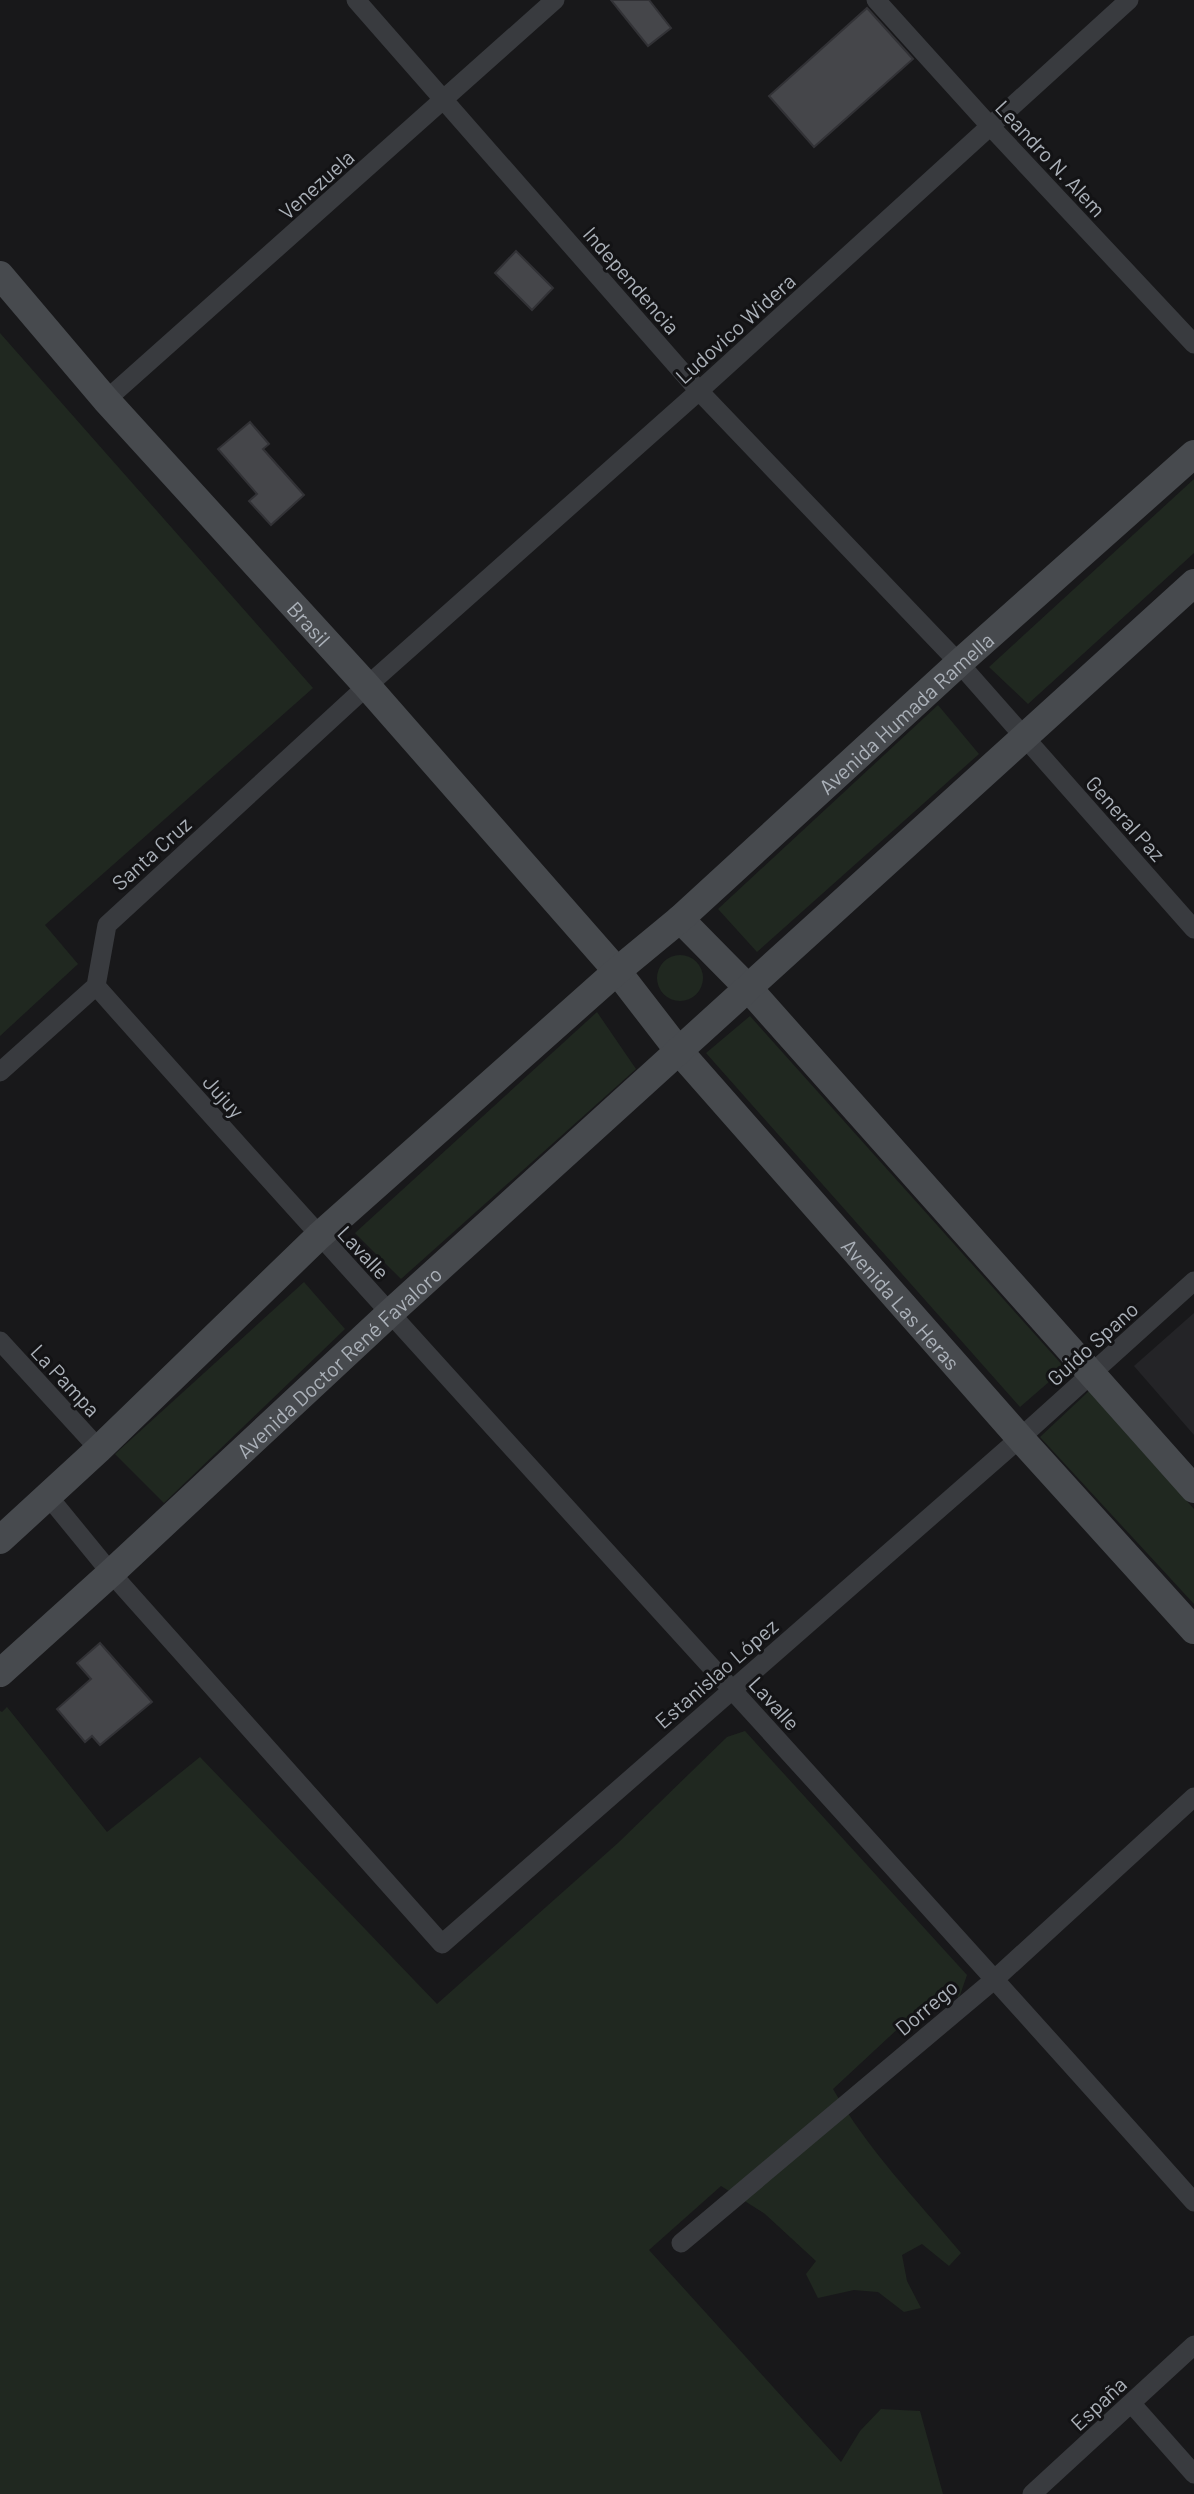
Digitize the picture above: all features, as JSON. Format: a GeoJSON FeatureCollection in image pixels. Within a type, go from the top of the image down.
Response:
{"type":"FeatureCollection","features":[{"type":"Feature","properties":{"kind":"main road","name":"Brasil"},"geometry":{"type":"LineString","coordinates":[[0,275],[106,400],[368,686],[617,971]]}},
{"type":"Feature","properties":{"kind":"main road","name":"Avenida Humada Ramella"},"geometry":{"type":"LineString","coordinates":[[617,971],[680,919],[959,663],[1194,454]]}},
{"type":"Feature","properties":{"kind":"main road"},"geometry":{"type":"LineString","coordinates":[[678,1050],[749,989],[1194,583]]}},
{"type":"Feature","properties":{"kind":"main road"},"geometry":{"type":"LineString","coordinates":[[680,919],[749,989],[1194,1489]]}},
{"type":"Feature","properties":{"kind":"main road"},"geometry":{"type":"LineString","coordinates":[[0,1540],[99,1449],[319,1236],[617,971]]}},
{"type":"Feature","properties":{"kind":"main road","name":"Avenida Las Heras"},"geometry":{"type":"LineString","coordinates":[[617,971],[678,1050],[1020,1438],[1194,1630]]}},
{"type":"Feature","properties":{"kind":"main road","name":"Avenida Doctor René Favaloro"},"geometry":{"type":"LineString","coordinates":[[0,1673],[678,1050]]}},
{"type":"Feature","properties":{"kind":"street","name":"Independencia"},"geometry":{"type":"LineString","coordinates":[[356,0],[699,391],[959,663],[1024,738]]}},
{"type":"Feature","properties":{"kind":"street","name":"Venezuela"},"geometry":{"type":"LineString","coordinates":[[106,400],[555,0]]}},
{"type":"Feature","properties":{"kind":"street","name":"Leandro N. Alem"},"geometry":{"type":"LineString","coordinates":[[876,0],[1194,344]]}},
{"type":"Feature","properties":{"kind":"street","name":"Ludovico Widera"},"geometry":{"type":"LineString","coordinates":[[368,686],[699,391],[1129,0]]}},
{"type":"Feature","properties":{"kind":"street","name":"Santa Cruz"},"geometry":{"type":"LineString","coordinates":[[96,986],[107,925],[368,686]]}},
{"type":"Feature","properties":{"kind":"street","name":"General Paz"},"geometry":{"type":"LineString","coordinates":[[1024,738],[1194,929]]}},
{"type":"Feature","properties":{"kind":"street"},"geometry":{"type":"LineString","coordinates":[[0,1072],[96,986]]}},
{"type":"Feature","properties":{"kind":"street","name":"Jujuy"},"geometry":{"type":"LineString","coordinates":[[96,986],[319,1236]]}},
{"type":"Feature","properties":{"kind":"street","name":"Lavalle"},"geometry":{"type":"LineString","coordinates":[[319,1236],[995,1979],[1194,2202]]}},
{"type":"Feature","properties":{"kind":"street","name":"Guido Spano"},"geometry":{"type":"LineString","coordinates":[[1020,1438],[1194,1281]]}},
{"type":"Feature","properties":{"kind":"street","name":"La Pampa"},"geometry":{"type":"LineString","coordinates":[[0,1341],[99,1449]]}},
{"type":"Feature","properties":{"kind":"street","name":"Estanislao López"},"geometry":{"type":"LineString","coordinates":[[111,1573],[442,1944],[1020,1438]]}},
{"type":"Feature","properties":{"kind":"street"},"geometry":{"type":"LineString","coordinates":[[48,1496],[111,1573]]}},
{"type":"Feature","properties":{"kind":"street","name":"Dorrego"},"geometry":{"type":"LineString","coordinates":[[681,2244],[995,1979],[1194,1797]]}},
{"type":"Feature","properties":{"kind":"street","name":"España"},"geometry":{"type":"LineString","coordinates":[[1032,2494],[1194,2345]]}},
{"type":"Feature","properties":{"kind":"street"},"geometry":{"type":"LineString","coordinates":[[1131,2403],[1194,2474]]}},
{"type":"Feature","properties":{"kind":"shaded area"},"geometry":{"type":"Polygon","coordinates":[[[0,333],[313,688],[45,925],[78,964],[0,1036],[0,333]]]}},
{"type":"Feature","properties":{"kind":"shaded area"},"geometry":{"type":"Polygon","coordinates":[[[1194,479],[1194,553],[1028,704],[989,667],[1194,479]]]}},
{"type":"Feature","properties":{"kind":"shaded area"},"geometry":{"type":"Polygon","coordinates":[[[938,705],[979,754],[757,952],[718,909],[938,705]]]}},
{"type":"Feature","properties":{"kind":"shaded area"},"geometry":{"type":"Polygon","coordinates":[[[680,955],[697,961],[703,978],[697,995],[680,1001],[663,995],[657,978],[663,961],[680,955]]]}},
{"type":"Feature","properties":{"kind":"shaded area"},"geometry":{"type":"Polygon","coordinates":[[[597,1012],[636,1069],[401,1279],[355,1233],[597,1012]]]}},
{"type":"Feature","properties":{"kind":"shaded area"},"geometry":{"type":"Polygon","coordinates":[[[750,1016],[1065,1368],[1020,1407],[706,1053],[750,1016]]]}},
{"type":"Feature","properties":{"kind":"shaded area"},"geometry":{"type":"Polygon","coordinates":[[[304,1282],[345,1329],[164,1503],[115,1454],[304,1282]]]}},
{"type":"Feature","properties":{"kind":"shaded area"},"geometry":{"type":"Polygon","coordinates":[[[1194,1313],[1194,1435],[1134,1366],[1194,1313]]]}},
{"type":"Feature","properties":{"kind":"shaded area"},"geometry":{"type":"Polygon","coordinates":[[[1089,1391],[1194,1509],[1194,1604],[1040,1437],[1089,1391]]]}},
{"type":"Feature","properties":{"kind":"shaded area"},"geometry":{"type":"Polygon","coordinates":[[[7,1707],[107,1832],[200,1757],[437,2004],[618,1843],[727,1737],[745,1731],[967,1975],[959,1998],[946,1984],[833,2089],[861,2133],[961,2253],[949,2266],[922,2244],[902,2255],[907,2281],[921,2308],[904,2312],[878,2292],[854,2290],[818,2298],[806,2274],[816,2261],[765,2214],[721,2186],[649,2250],[841,2462],[860,2431],[881,2409],[920,2411],[943,2494],[0,2494],[0,1711],[7,1707]]]}},
{"type":"Feature","properties":{"kind":"building"},"geometry":{"type":"Polygon","coordinates":[[[611,0],[649,0],[671,28],[648,46],[611,0]]]}},
{"type":"Feature","properties":{"kind":"building"},"geometry":{"type":"Polygon","coordinates":[[[867,8],[913,59],[814,147],[769,96],[867,8]]]}},
{"type":"Feature","properties":{"kind":"building"},"geometry":{"type":"Polygon","coordinates":[[[516,251],[553,288],[532,310],[495,273],[516,251]]]}},
{"type":"Feature","properties":{"kind":"building"},"geometry":{"type":"Polygon","coordinates":[[[250,422],[269,444],[263,449],[304,495],[271,525],[249,501],[257,494],[218,449],[250,422]]]}},
{"type":"Feature","properties":{"kind":"building"},"geometry":{"type":"Polygon","coordinates":[[[100,1643],[152,1702],[100,1745],[92,1736],[85,1742],[57,1709],[91,1679],[77,1663],[100,1643]]]}}]}
